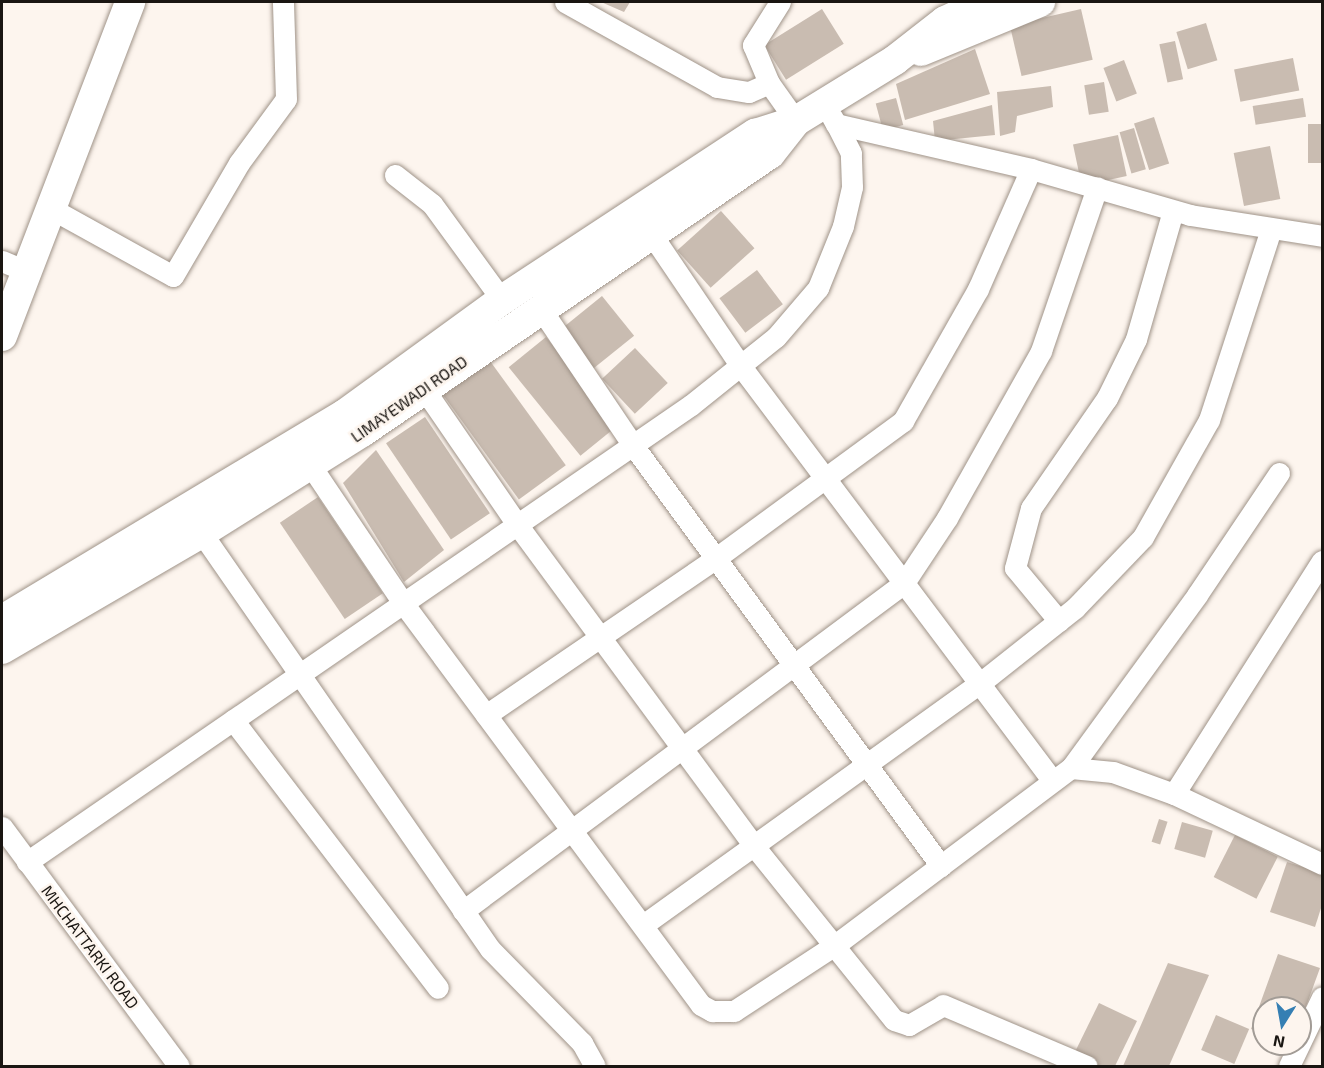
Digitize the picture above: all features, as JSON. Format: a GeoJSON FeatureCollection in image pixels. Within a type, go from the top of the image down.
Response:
{"type":"FeatureCollection","features":[{"type":"Feature","properties":{"kind":"street"},"geometry":{"type":"LineString","coordinates":[[2,336],[14,267],[52,209],[130,2]]}},
{"type":"Feature","properties":{"kind":"street"},"geometry":{"type":"LineString","coordinates":[[52,209],[173,276],[239,163],[286,99],[283,2]]}},
{"type":"Feature","properties":{"kind":"street"},"geometry":{"type":"LineString","coordinates":[[565,2],[717,87],[749,92],[770,83]]}},
{"type":"Feature","properties":{"kind":"street"},"geometry":{"type":"LineString","coordinates":[[780,2],[753,45],[770,83],[796,121]]}},
{"type":"Feature","properties":{"kind":"street","name":"LIMAYEWADI ROAD"},"geometry":{"type":"LineString","coordinates":[[2,649],[194,522],[502,300],[755,134],[796,121],[829,114],[945,21],[986,2]]}},
{"type":"Feature","properties":{"kind":"street","name":"LIMAYEWADI ROAD"},"geometry":{"type":"LineString","coordinates":[[895,60],[954,40],[1040,2]]}},
{"type":"Feature","properties":{"kind":"street"},"geometry":{"type":"LineString","coordinates":[[829,114],[1031,169],[1173,211],[1323,236]]}},
{"type":"Feature","properties":{"kind":"street"},"geometry":{"type":"LineString","coordinates":[[27,862],[632,444],[776,337],[818,288],[843,226],[852,187],[851,153],[829,114]]}},
{"type":"Feature","properties":{"kind":"street","name":"LIMAYEWADI ROAD"},"geometry":{"type":"LineString","coordinates":[[2,620],[194,522],[311,466],[770,154],[796,121]]}},
{"type":"Feature","properties":{"kind":"street"},"geometry":{"type":"LineString","coordinates":[[486,715],[716,558],[903,421],[978,289],[1031,169]]}},
{"type":"Feature","properties":{"kind":"street"},"geometry":{"type":"LineString","coordinates":[[395,175],[432,204],[502,300]]}},
{"type":"Feature","properties":{"kind":"street"},"geometry":{"type":"LineString","coordinates":[[463,910],[904,584],[947,518],[1041,351],[1097,188]]}},
{"type":"Feature","properties":{"kind":"street"},"geometry":{"type":"LineString","coordinates":[[1059,621],[1015,568],[1031,508],[1107,398],[1136,339],[1173,211]]}},
{"type":"Feature","properties":{"kind":"street"},"geometry":{"type":"LineString","coordinates":[[643,925],[979,684],[1059,621],[1143,537],[1209,420],[1271,229]]}},
{"type":"Feature","properties":{"kind":"street"},"geometry":{"type":"LineString","coordinates":[[652,235],[740,365],[1052,780]]}},
{"type":"Feature","properties":{"kind":"street"},"geometry":{"type":"LineString","coordinates":[[541,309],[632,444],[941,867]]}},
{"type":"Feature","properties":{"kind":"street"},"geometry":{"type":"LineString","coordinates":[[424,389],[516,523],[754,846],[899,1023],[909,1025],[943,1005],[1064,1062],[1087,1066]]}},
{"type":"Feature","properties":{"kind":"street"},"geometry":{"type":"LineString","coordinates":[[311,466],[403,603],[701,1005],[724,1014],[835,945],[941,867],[1052,780],[1071,768],[1197,595],[1279,473]]}},
{"type":"Feature","properties":{"kind":"street"},"geometry":{"type":"LineString","coordinates":[[194,522],[490,949],[582,1043],[595,1066]]}},
{"type":"Feature","properties":{"kind":"street"},"geometry":{"type":"LineString","coordinates":[[1174,794],[1323,561]]}},
{"type":"Feature","properties":{"kind":"street"},"geometry":{"type":"LineString","coordinates":[[233,720],[438,988]]}},
{"type":"Feature","properties":{"kind":"street"},"geometry":{"type":"LineString","coordinates":[[1071,768],[1113,772],[1174,794],[1323,864]]}},
{"type":"Feature","properties":{"kind":"street","name":"MHCHATTARKI ROAD"},"geometry":{"type":"LineString","coordinates":[[2,827],[179,1066]]}},
{"type":"Feature","properties":{"kind":"street"},"geometry":{"type":"LineString","coordinates":[[1289,1066],[1323,997]]}},
{"type":"Feature","properties":{"kind":"building"},"geometry":{"type":"Polygon","coordinates":[[[601,2],[630,2],[624,12],[601,2]]]}},
{"type":"Feature","properties":{"kind":"building"},"geometry":{"type":"Polygon","coordinates":[[[822,9],[844,44],[786,80],[764,45],[822,9]]]}},
{"type":"Feature","properties":{"kind":"building"},"geometry":{"type":"Polygon","coordinates":[[[1081,9],[1093,60],[1022,76],[1010,25],[1081,9]]]}},
{"type":"Feature","properties":{"kind":"building"},"geometry":{"type":"Polygon","coordinates":[[[1206,23],[1217,60],[1188,69],[1176,32],[1206,23]]]}},
{"type":"Feature","properties":{"kind":"building"},"geometry":{"type":"Polygon","coordinates":[[[1175,41],[1183,79],[1167,82],[1159,44],[1175,41]]]}},
{"type":"Feature","properties":{"kind":"building"},"geometry":{"type":"Polygon","coordinates":[[[975,49],[990,94],[905,120],[896,84],[975,49]]]}},
{"type":"Feature","properties":{"kind":"building"},"geometry":{"type":"Polygon","coordinates":[[[1293,58],[1299,90],[1240,102],[1234,69],[1293,58]]]}},
{"type":"Feature","properties":{"kind":"building"},"geometry":{"type":"Polygon","coordinates":[[[1124,60],[1137,94],[1116,101],[1103,68],[1124,60]]]}},
{"type":"Feature","properties":{"kind":"building"},"geometry":{"type":"Polygon","coordinates":[[[1104,82],[1109,112],[1089,115],[1084,85],[1104,82]]]}},
{"type":"Feature","properties":{"kind":"building"},"geometry":{"type":"Polygon","coordinates":[[[1051,86],[1053,107],[1017,116],[1015,132],[1000,136],[997,92],[1051,86]]]}},
{"type":"Feature","properties":{"kind":"building"},"geometry":{"type":"Polygon","coordinates":[[[896,98],[903,125],[883,130],[876,103],[896,98]]]}},
{"type":"Feature","properties":{"kind":"building"},"geometry":{"type":"Polygon","coordinates":[[[1303,98],[1306,117],[1256,125],[1253,106],[1303,98]]]}},
{"type":"Feature","properties":{"kind":"building"},"geometry":{"type":"Polygon","coordinates":[[[992,105],[995,135],[935,141],[933,121],[992,105]]]}},
{"type":"Feature","properties":{"kind":"building"},"geometry":{"type":"Polygon","coordinates":[[[1154,117],[1169,164],[1149,170],[1134,123],[1154,117]]]}},
{"type":"Feature","properties":{"kind":"building"},"geometry":{"type":"Polygon","coordinates":[[[1308,124],[1322,124],[1322,163],[1308,163],[1308,124]]]}},
{"type":"Feature","properties":{"kind":"building"},"geometry":{"type":"Polygon","coordinates":[[[1134,128],[1146,169],[1131,173],[1120,132],[1134,128]]]}},
{"type":"Feature","properties":{"kind":"building"},"geometry":{"type":"Polygon","coordinates":[[[1118,135],[1127,176],[1082,186],[1073,145],[1118,135]]]}},
{"type":"Feature","properties":{"kind":"building"},"geometry":{"type":"Polygon","coordinates":[[[1270,146],[1280,199],[1244,206],[1234,153],[1270,146]]]}},
{"type":"Feature","properties":{"kind":"building"},"geometry":{"type":"Polygon","coordinates":[[[721,211],[754,248],[711,288],[677,250],[721,211]]]}},
{"type":"Feature","properties":{"kind":"building"},"geometry":{"type":"Polygon","coordinates":[[[757,270],[783,304],[745,333],[719,298],[757,270]]]}},
{"type":"Feature","properties":{"kind":"building"},"geometry":{"type":"Polygon","coordinates":[[[602,296],[634,336],[594,368],[562,329],[602,296]]]}},
{"type":"Feature","properties":{"kind":"building"},"geometry":{"type":"Polygon","coordinates":[[[546,337],[618,426],[580,456],[509,367],[546,337]]]}},
{"type":"Feature","properties":{"kind":"building"},"geometry":{"type":"Polygon","coordinates":[[[635,348],[668,383],[635,414],[602,379],[635,348]]]}},
{"type":"Feature","properties":{"kind":"building"},"geometry":{"type":"Polygon","coordinates":[[[490,361],[566,465],[519,499],[443,395],[490,361]]]}},
{"type":"Feature","properties":{"kind":"building"},"geometry":{"type":"Polygon","coordinates":[[[425,417],[490,513],[451,539],[386,443],[425,417]]]}},
{"type":"Feature","properties":{"kind":"building"},"geometry":{"type":"Polygon","coordinates":[[[376,450],[444,550],[404,582],[343,483],[376,450]]]}},
{"type":"Feature","properties":{"kind":"building"},"geometry":{"type":"Polygon","coordinates":[[[318,497],[383,593],[345,619],[280,523],[318,497]]]}},
{"type":"Feature","properties":{"kind":"building"},"geometry":{"type":"Polygon","coordinates":[[[1159,819],[1168,822],[1160,845],[1152,842],[1159,819]]]}},
{"type":"Feature","properties":{"kind":"building"},"geometry":{"type":"Polygon","coordinates":[[[1182,822],[1213,831],[1205,858],[1174,849],[1182,822]]]}},
{"type":"Feature","properties":{"kind":"building"},"geometry":{"type":"Polygon","coordinates":[[[1235,835],[1278,857],[1256,899],[1214,877],[1235,835]]]}},
{"type":"Feature","properties":{"kind":"building"},"geometry":{"type":"Polygon","coordinates":[[[1287,862],[1322,873],[1322,905],[1315,927],[1270,912],[1287,862]]]}},
{"type":"Feature","properties":{"kind":"building"},"geometry":{"type":"Polygon","coordinates":[[[1278,954],[1320,968],[1310,996],[1263,996],[1278,954]]]}},
{"type":"Feature","properties":{"kind":"building"},"geometry":{"type":"Polygon","coordinates":[[[1168,963],[1209,975],[1169,1066],[1123,1066],[1168,963]]]}},
{"type":"Feature","properties":{"kind":"building"},"geometry":{"type":"Polygon","coordinates":[[[1099,1003],[1137,1021],[1115,1066],[1095,1066],[1073,1056],[1099,1003]]]}},
{"type":"Feature","properties":{"kind":"building"},"geometry":{"type":"Polygon","coordinates":[[[1216,1015],[1249,1029],[1234,1064],[1201,1050],[1216,1015]]]}}]}
